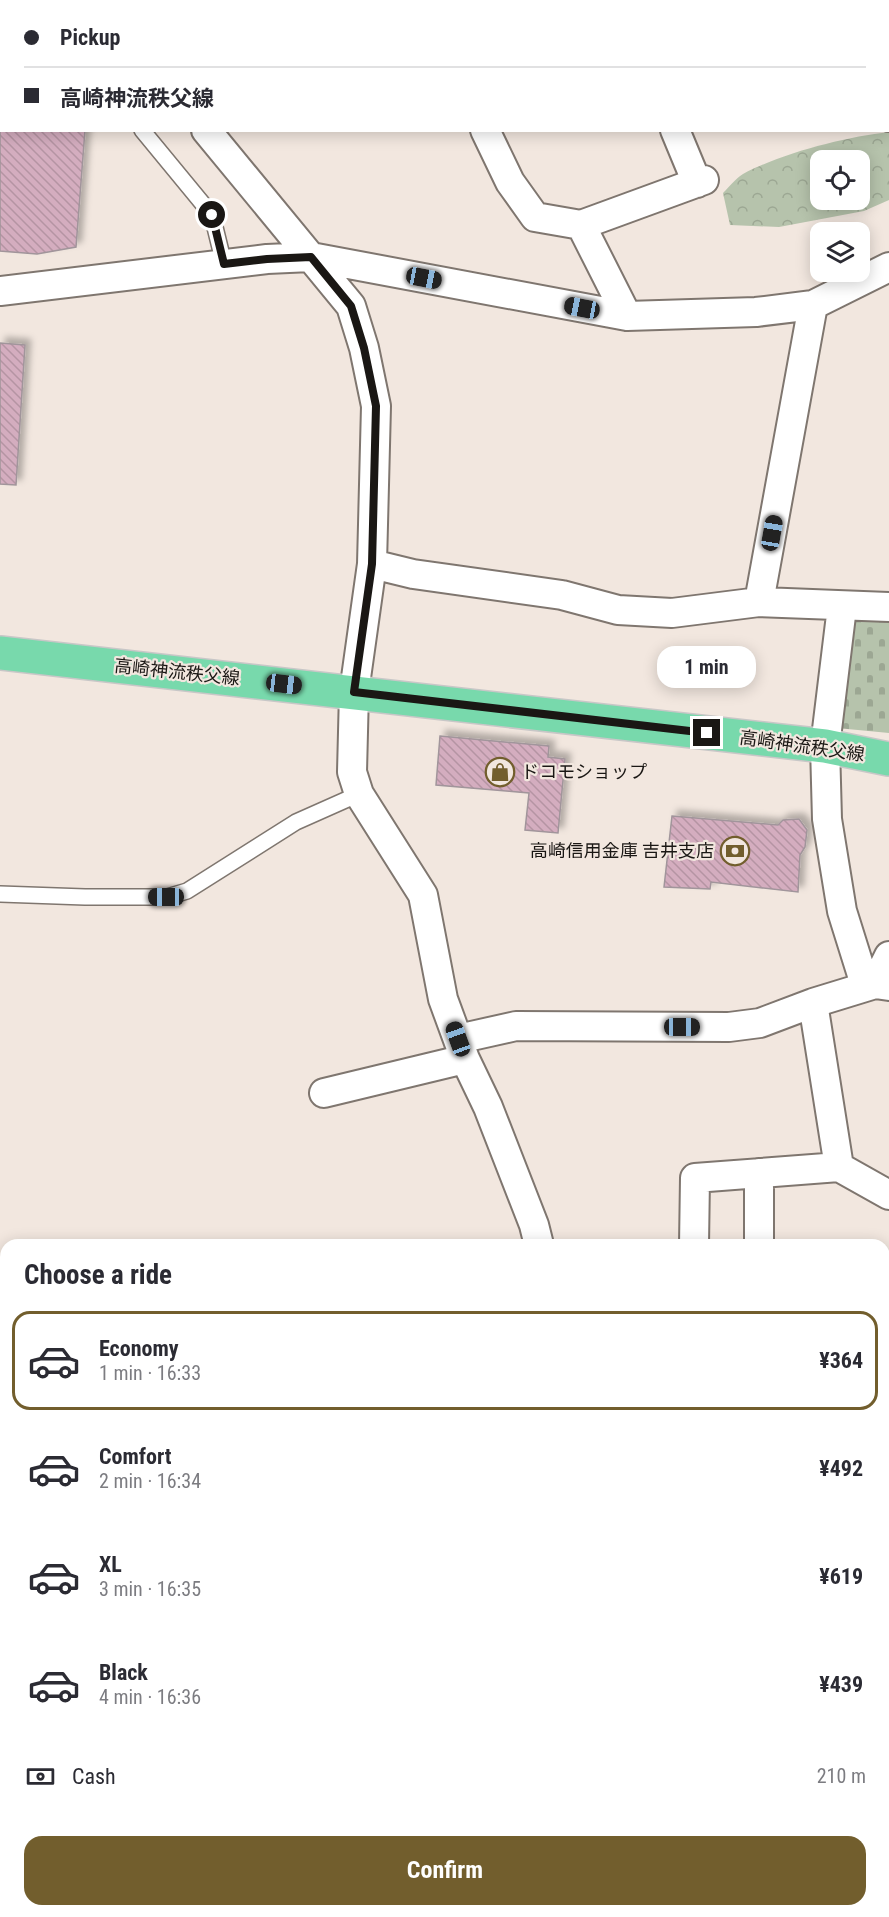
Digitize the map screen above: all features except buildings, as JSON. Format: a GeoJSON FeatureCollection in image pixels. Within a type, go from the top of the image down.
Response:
{"type":"FeatureCollection","features":[{"type":"Feature","properties":{"kind":"main road","name":"高崎神流秩父線"},"geometry":{"type":"LineString","coordinates":[[0,653],[825,746],[889,759]]}},
{"type":"Feature","properties":{"kind":"street"},"geometry":{"type":"LineString","coordinates":[[208,132],[351,306],[364,348],[376,406],[372,564],[354,692],[352,772],[359,794],[423,895],[443,999],[461,1049],[492,1117],[538,1239]]}},
{"type":"Feature","properties":{"kind":"street"},"geometry":{"type":"LineString","coordinates":[[486,132],[510,182],[535,216],[581,225],[700,182],[676,132]]}},
{"type":"Feature","properties":{"kind":"street"},"geometry":{"type":"LineString","coordinates":[[581,225],[627,316]]}},
{"type":"Feature","properties":{"kind":"street"},"geometry":{"type":"LineString","coordinates":[[0,291],[267,259],[311,257],[627,316],[756,312],[813,305],[889,267]]}},
{"type":"Feature","properties":{"kind":"street"},"geometry":{"type":"LineString","coordinates":[[759,602],[813,305]]}},
{"type":"Feature","properties":{"kind":"street"},"geometry":{"type":"LineString","coordinates":[[372,564],[413,574],[562,595],[618,610],[672,613],[759,602],[842,607],[889,607]]}},
{"type":"Feature","properties":{"kind":"street"},"geometry":{"type":"LineString","coordinates":[[842,607],[825,746],[827,819],[842,911],[862,975],[882,985]]}},
{"type":"Feature","properties":{"kind":"street"},"geometry":{"type":"LineString","coordinates":[[882,985],[889,956]]}},
{"type":"Feature","properties":{"kind":"street"},"geometry":{"type":"LineString","coordinates":[[324,1093],[461,1049],[516,1026],[729,1027],[760,1023],[813,1003],[882,985]]}},
{"type":"Feature","properties":{"kind":"street"},"geometry":{"type":"LineString","coordinates":[[813,1003],[839,1167]]}},
{"type":"Feature","properties":{"kind":"street"},"geometry":{"type":"LineString","coordinates":[[694,1239],[694,1178],[839,1167],[889,1194]]}},
{"type":"Feature","properties":{"kind":"street"},"geometry":{"type":"LineString","coordinates":[[759,1173],[759,1239]]}},
{"type":"Feature","properties":{"kind":"lane"},"geometry":{"type":"LineString","coordinates":[[144,132],[212,215],[224,264]]}},
{"type":"Feature","properties":{"kind":"lane"},"geometry":{"type":"LineString","coordinates":[[0,894],[166,897],[187,891],[296,822],[359,794]]}},
{"type":"Feature","properties":{"kind":"green space"},"geometry":{"type":"Polygon","coordinates":[[[889,132],[889,200],[870,208],[870,150],[810,150],[810,210],[866,210],[779,227],[730,225],[723,193],[743,174],[776,159],[834,142],[889,132]]]}},
{"type":"Feature","properties":{"kind":"green space"},"geometry":{"type":"Polygon","coordinates":[[[852,615],[889,617],[889,733],[837,728],[852,615]]]}},
{"type":"Feature","properties":{"kind":"place","name":"ドコモショップ"},"geometry":{"type":"Point","coordinates":[500,772]}},
{"type":"Feature","properties":{"kind":"place","name":"高崎信用金庫 吉井支店"},"geometry":{"type":"Point","coordinates":[735,851]}},
{"type":"Feature","properties":{"kind":"route"},"geometry":{"type":"LineString","coordinates":[[212,215],[224,264],[311,257],[351,306],[364,348],[376,406],[372,564],[354,692],[707,733]]}}]}
